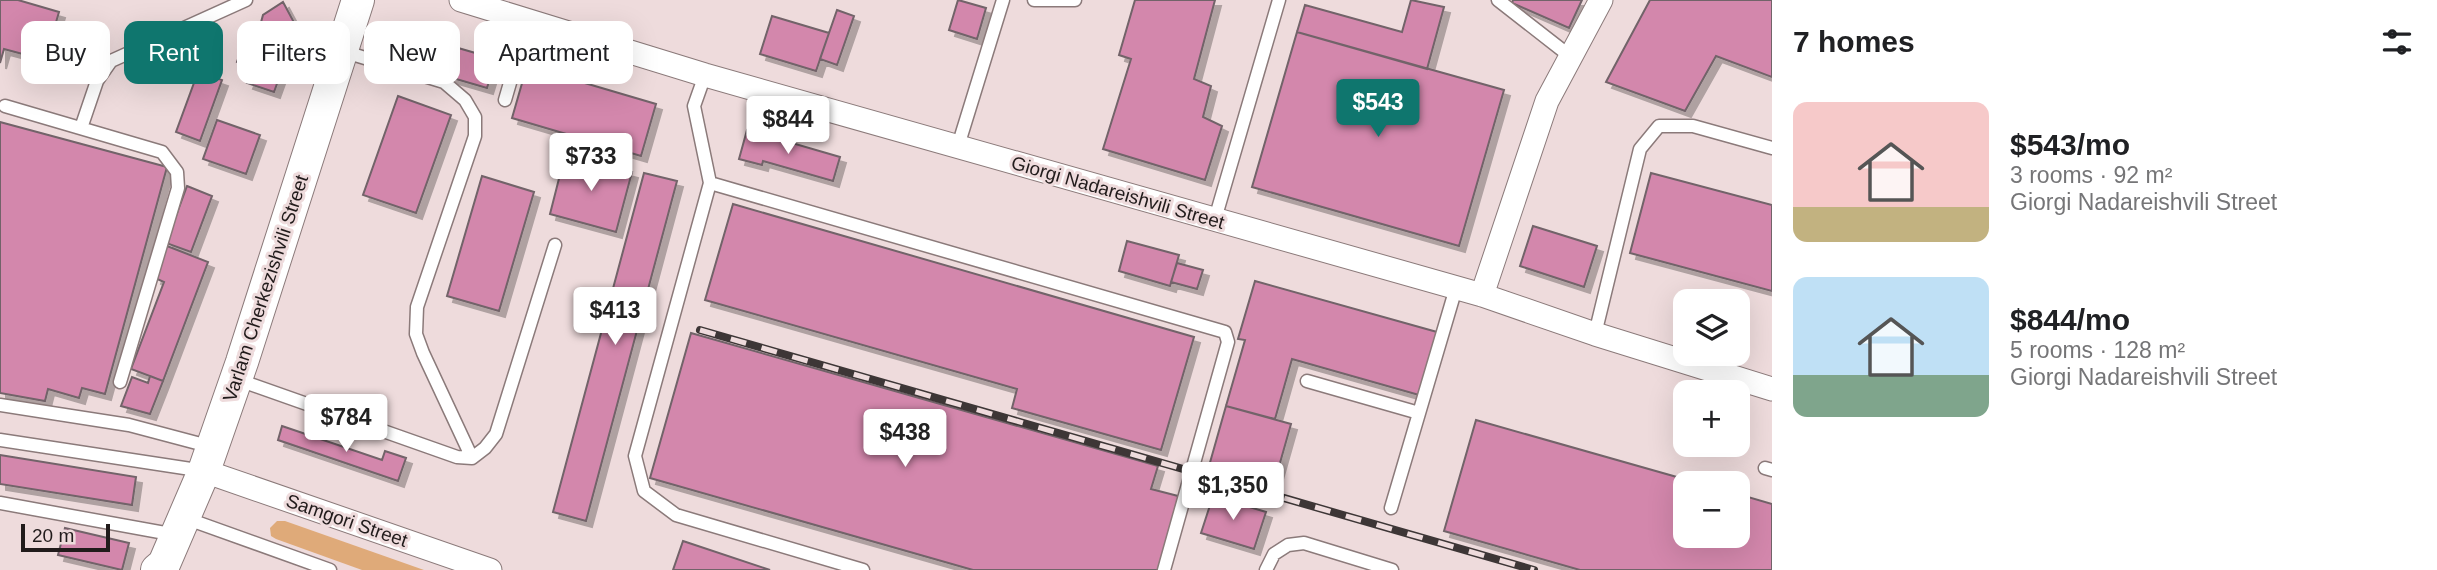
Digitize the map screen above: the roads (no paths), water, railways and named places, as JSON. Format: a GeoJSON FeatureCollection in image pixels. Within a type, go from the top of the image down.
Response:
{"type":"FeatureCollection","features":[{"type":"Feature","properties":{"kind":"street","name":"Varlam Cherkezishvili Street"},"geometry":{"type":"LineString","coordinates":[[350,26],[358,0]]}},
{"type":"Feature","properties":{"kind":"street","name":"Giorgi Nadareishvili Street"},"geometry":{"type":"LineString","coordinates":[[461,0],[705,75],[1482,295],[1595,334],[1772,389]]}},
{"type":"Feature","properties":{"kind":"street"},"geometry":{"type":"LineString","coordinates":[[1482,295],[1547,101],[1601,0]]}},
{"type":"Feature","properties":{"kind":"street","name":"Varlam Cherkezishvili Street"},"geometry":{"type":"LineString","coordinates":[[158,570],[164,564],[208,459],[331,84]]}},
{"type":"Feature","properties":{"kind":"street","name":"Samgori Street"},"geometry":{"type":"LineString","coordinates":[[208,459],[491,570]]}},
{"type":"Feature","properties":{"kind":"lane"},"geometry":{"type":"LineString","coordinates":[[81,128],[97,80],[111,61],[246,0]]}},
{"type":"Feature","properties":{"kind":"lane"},"geometry":{"type":"LineString","coordinates":[[958,146],[1003,0]]}},
{"type":"Feature","properties":{"kind":"lane"},"geometry":{"type":"LineString","coordinates":[[1034,0],[1075,0]]}},
{"type":"Feature","properties":{"kind":"lane"},"geometry":{"type":"LineString","coordinates":[[1216,219],[1279,0]]}},
{"type":"Feature","properties":{"kind":"lane"},"geometry":{"type":"LineString","coordinates":[[1498,0],[1571,57]]}},
{"type":"Feature","properties":{"kind":"lane"},"geometry":{"type":"LineString","coordinates":[[505,100],[528,20]]}},
{"type":"Feature","properties":{"kind":"lane"},"geometry":{"type":"LineString","coordinates":[[350,53],[444,82],[465,100],[475,117],[475,136],[417,307],[416,334],[472,458]]}},
{"type":"Feature","properties":{"kind":"lane"},"geometry":{"type":"LineString","coordinates":[[705,75],[694,106],[710,183],[635,456],[644,491],[676,515],[863,570]]}},
{"type":"Feature","properties":{"kind":"lane"},"geometry":{"type":"LineString","coordinates":[[5,106],[162,152],[177,172],[178,188],[120,382]]}},
{"type":"Feature","properties":{"kind":"lane"},"geometry":{"type":"LineString","coordinates":[[1595,334],[1640,149],[1659,126],[1693,126],[1772,148]]}},
{"type":"Feature","properties":{"kind":"lane"},"geometry":{"type":"LineString","coordinates":[[710,183],[1225,332],[1228,342],[1164,570]]}},
{"type":"Feature","properties":{"kind":"lane"},"geometry":{"type":"LineString","coordinates":[[236,379],[457,457],[472,458],[485,448],[496,434],[555,245]]}},
{"type":"Feature","properties":{"kind":"lane"},"geometry":{"type":"LineString","coordinates":[[1391,509],[1456,288]]}},
{"type":"Feature","properties":{"kind":"lane"},"geometry":{"type":"LineString","coordinates":[[1307,381],[1419,412]]}},
{"type":"Feature","properties":{"kind":"lane"},"geometry":{"type":"LineString","coordinates":[[0,405],[129,425],[208,459]]}},
{"type":"Feature","properties":{"kind":"lane"},"geometry":{"type":"LineString","coordinates":[[0,440],[208,459]]}},
{"type":"Feature","properties":{"kind":"lane"},"geometry":{"type":"LineString","coordinates":[[0,503],[180,526],[330,570]]}},
{"type":"Feature","properties":{"kind":"lane"},"geometry":{"type":"LineString","coordinates":[[1266,570],[1274,554],[1288,545],[1304,543],[1392,570]]}},
{"type":"Feature","properties":{"kind":"railway"},"geometry":{"type":"LineString","coordinates":[[700,330],[1534,570]]}}]}
